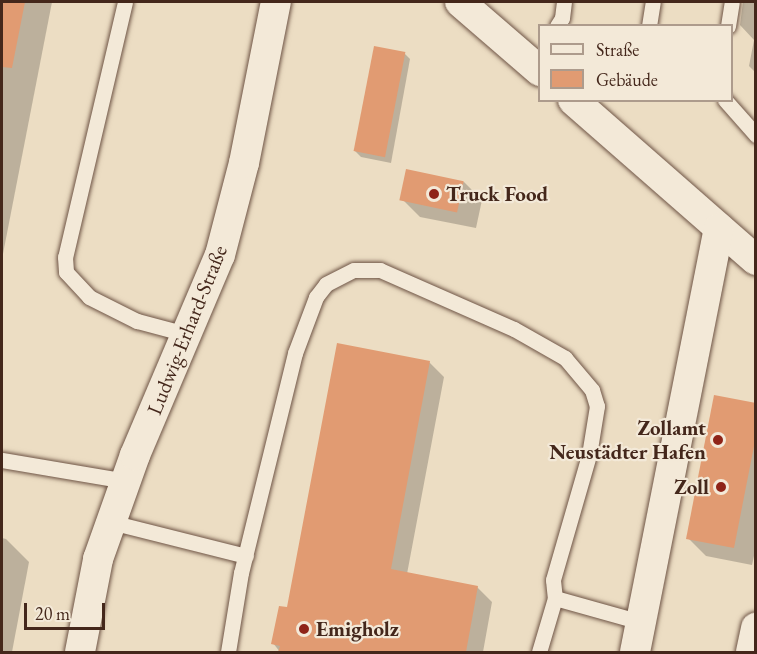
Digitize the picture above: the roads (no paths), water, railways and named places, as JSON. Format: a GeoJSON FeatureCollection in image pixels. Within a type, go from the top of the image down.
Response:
{"type":"FeatureCollection","features":[{"type":"Feature","properties":{"kind":"street","name":"Ludwig-Erhard-Straße"},"geometry":{"type":"LineString","coordinates":[[80,652],[98,559],[111,522],[220,255],[244,163],[276,2]]}},
{"type":"Feature","properties":{"kind":"street"},"geometry":{"type":"LineString","coordinates":[[460,2],[537,63]]}},
{"type":"Feature","properties":{"kind":"street"},"geometry":{"type":"LineString","coordinates":[[575,102],[756,260]]}},
{"type":"Feature","properties":{"kind":"street"},"geometry":{"type":"LineString","coordinates":[[635,652],[719,228]]}},
{"type":"Feature","properties":{"kind":"street"},"geometry":{"type":"LineString","coordinates":[[751,652],[756,627]]}},
{"type":"Feature","properties":{"kind":"lane"},"geometry":{"type":"LineString","coordinates":[[125,2],[65,257],[66,272],[89,297],[137,321],[186,334]]}},
{"type":"Feature","properties":{"kind":"lane"},"geometry":{"type":"LineString","coordinates":[[558,24],[562,18],[564,2]]}},
{"type":"Feature","properties":{"kind":"lane"},"geometry":{"type":"LineString","coordinates":[[649,24],[653,2]]}},
{"type":"Feature","properties":{"kind":"lane"},"geometry":{"type":"LineString","coordinates":[[728,24],[732,2]]}},
{"type":"Feature","properties":{"kind":"lane"},"geometry":{"type":"LineString","coordinates":[[727,102],[756,135]]}},
{"type":"Feature","properties":{"kind":"lane"},"geometry":{"type":"LineString","coordinates":[[228,652],[246,556],[295,353],[316,297],[326,284],[354,270],[380,270],[514,329],[565,358],[592,390],[597,406],[589,455],[555,570],[553,579],[555,598],[539,652]]}},
{"type":"Feature","properties":{"kind":"lane"},"geometry":{"type":"LineString","coordinates":[[2,460],[126,481]]}},
{"type":"Feature","properties":{"kind":"lane"},"geometry":{"type":"LineString","coordinates":[[111,522],[246,556]]}},
{"type":"Feature","properties":{"kind":"lane"},"geometry":{"type":"LineString","coordinates":[[555,598],[641,622]]}},
{"type":"Feature","properties":{"kind":"place","name":"Truck Food"},"geometry":{"type":"Point","coordinates":[434,194]}},
{"type":"Feature","properties":{"kind":"place","name":"Zollamt Neustädter Hafen"},"geometry":{"type":"Point","coordinates":[718,440]}},
{"type":"Feature","properties":{"kind":"place","name":"Zoll"},"geometry":{"type":"Point","coordinates":[721,487]}},
{"type":"Feature","properties":{"kind":"place","name":"Emigholz"},"geometry":{"type":"Point","coordinates":[304,629]}}]}
